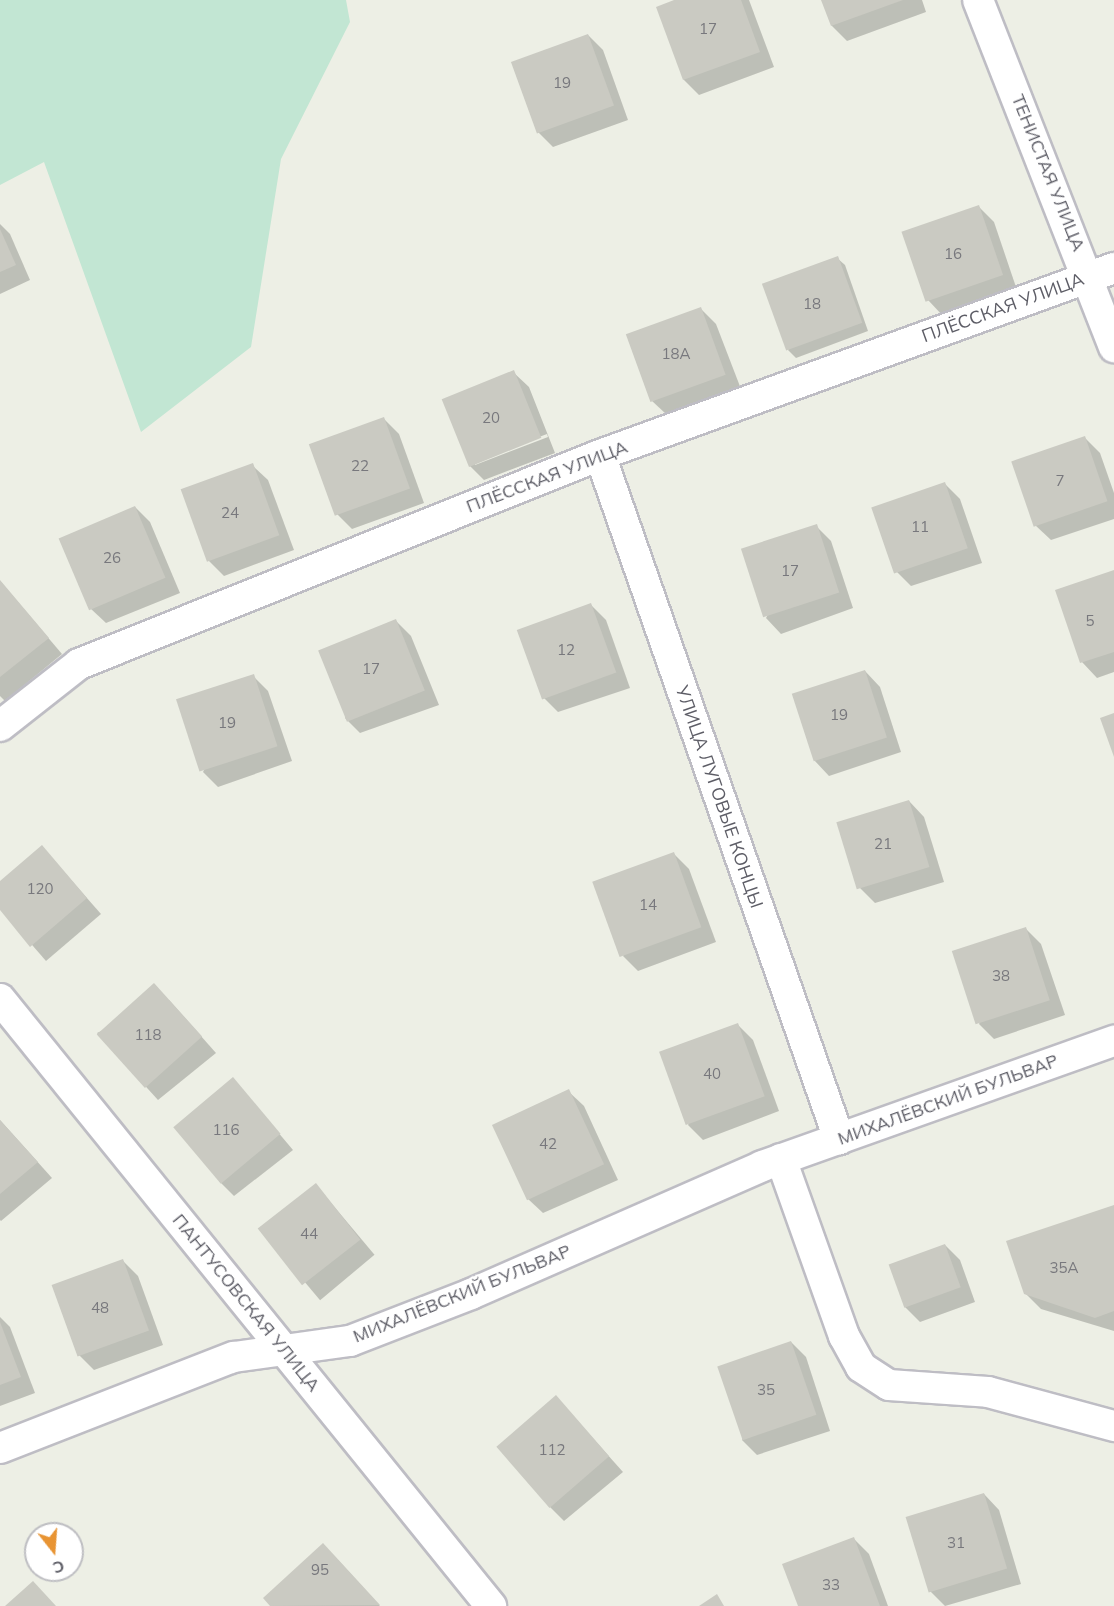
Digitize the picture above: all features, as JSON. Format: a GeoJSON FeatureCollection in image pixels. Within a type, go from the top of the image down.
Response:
{"type":"FeatureCollection","features":[{"type":"Feature","properties":{"kind":"street","name":"ТЕНИСТАЯ УЛИЦА"},"geometry":{"type":"LineString","coordinates":[[978,0],[1101,272],[1114,347]]}},
{"type":"Feature","properties":{"kind":"street","name":"ПЛЁССКАЯ УЛИЦА"},"geometry":{"type":"LineString","coordinates":[[0,726],[79,664],[600,455],[1101,272]]}},
{"type":"Feature","properties":{"kind":"street","name":"УЛИЦА ЛУГОВЫЕ КОНЦЫ"},"geometry":{"type":"LineString","coordinates":[[600,455],[839,1139]]}},
{"type":"Feature","properties":{"kind":"street","name":"ПАНТУСОВСКАЯ УЛИЦА"},"geometry":{"type":"LineString","coordinates":[[0,999],[491,1606]]}},
{"type":"Feature","properties":{"kind":"street","name":"МИХАЛЁВСКИЙ БУЛЬВАР"},"geometry":{"type":"LineString","coordinates":[[0,1448],[234,1357],[350,1341],[471,1294],[781,1160],[1114,1041]]}},
{"type":"Feature","properties":{"kind":"street"},"geometry":{"type":"LineString","coordinates":[[781,1160],[844,1336],[861,1367],[889,1385],[988,1392],[1114,1426]]}},
{"type":"Feature","properties":{"kind":"green space"},"geometry":{"type":"Polygon","coordinates":[[[0,0],[346,0],[350,22],[281,159],[251,347],[141,432],[44,162],[0,185],[0,0]]]}},
{"type":"Feature","properties":{"kind":"building"},"geometry":{"type":"Polygon","coordinates":[[[674,0],[741,0],[760,52],[683,80],[656,7],[674,0]]]}},
{"type":"Feature","properties":{"kind":"building"},"geometry":{"type":"Polygon","coordinates":[[[821,0],[903,0],[831,26],[821,0]]]}},
{"type":"Feature","properties":{"kind":"building"},"geometry":{"type":"Polygon","coordinates":[[[588,34],[614,105],[537,133],[511,62],[588,34]]]}},
{"type":"Feature","properties":{"kind":"building"},"geometry":{"type":"Polygon","coordinates":[[[979,205],[1003,275],[926,302],[901,232],[979,205]]]}},
{"type":"Feature","properties":{"kind":"building"},"geometry":{"type":"Polygon","coordinates":[[[0,229],[16,265],[0,272],[0,229]]]}},
{"type":"Feature","properties":{"kind":"building"},"geometry":{"type":"Polygon","coordinates":[[[838,256],[862,323],[786,350],[762,284],[838,256]]]}},
{"type":"Feature","properties":{"kind":"building"},"geometry":{"type":"Polygon","coordinates":[[[701,307],[726,375],[650,402],[626,334],[701,307]]]}},
{"type":"Feature","properties":{"kind":"building"},"geometry":{"type":"Polygon","coordinates":[[[514,370],[541,438],[469,467],[442,399],[514,370]]]}},
{"type":"Feature","properties":{"kind":"building"},"geometry":{"type":"Polygon","coordinates":[[[384,417],[410,488],[335,516],[309,444],[384,417]]]}},
{"type":"Feature","properties":{"kind":"building"},"geometry":{"type":"Polygon","coordinates":[[[1085,436],[1107,501],[1034,527],[1011,461],[1085,436]]]}},
{"type":"Feature","properties":{"kind":"building"},"geometry":{"type":"Polygon","coordinates":[[[253,463],[279,535],[207,562],[181,489],[253,463]]]}},
{"type":"Feature","properties":{"kind":"building"},"geometry":{"type":"Polygon","coordinates":[[[945,482],[968,548],[894,574],[871,507],[945,482]]]}},
{"type":"Feature","properties":{"kind":"building"},"geometry":{"type":"Polygon","coordinates":[[[135,506],[165,578],[89,610],[59,538],[135,506]]]}},
{"type":"Feature","properties":{"kind":"building"},"geometry":{"type":"Polygon","coordinates":[[[817,524],[839,592],[763,617],[741,549],[817,524]]]}},
{"type":"Feature","properties":{"kind":"building"},"geometry":{"type":"Polygon","coordinates":[[[1114,570],[1114,652],[1080,663],[1055,590],[1114,570]]]}},
{"type":"Feature","properties":{"kind":"building"},"geometry":{"type":"Polygon","coordinates":[[[0,580],[49,638],[0,677],[0,580]]]}},
{"type":"Feature","properties":{"kind":"building"},"geometry":{"type":"Polygon","coordinates":[[[591,603],[616,673],[542,700],[517,630],[591,603]]]}},
{"type":"Feature","properties":{"kind":"building"},"geometry":{"type":"Polygon","coordinates":[[[396,619],[425,690],[347,722],[318,650],[396,619]]]}},
{"type":"Feature","properties":{"kind":"building"},"geometry":{"type":"Polygon","coordinates":[[[865,670],[887,738],[814,761],[792,694],[865,670]]]}},
{"type":"Feature","properties":{"kind":"building"},"geometry":{"type":"Polygon","coordinates":[[[254,674],[277,746],[199,772],[176,699],[254,674]]]}},
{"type":"Feature","properties":{"kind":"building"},"geometry":{"type":"Polygon","coordinates":[[[1114,713],[1114,757],[1100,718],[1114,713]]]}},
{"type":"Feature","properties":{"kind":"building"},"geometry":{"type":"Polygon","coordinates":[[[909,800],[929,867],[857,889],[836,822],[909,800]]]}},
{"type":"Feature","properties":{"kind":"building"},"geometry":{"type":"Polygon","coordinates":[[[42,845],[87,898],[30,947],[0,910],[0,881],[42,845]]]}},
{"type":"Feature","properties":{"kind":"building"},"geometry":{"type":"Polygon","coordinates":[[[674,852],[701,927],[620,957],[592,882],[674,852]]]}},
{"type":"Feature","properties":{"kind":"building"},"geometry":{"type":"Polygon","coordinates":[[[1026,927],[1050,1000],[976,1024],[952,951],[1026,927]]]}},
{"type":"Feature","properties":{"kind":"building"},"geometry":{"type":"Polygon","coordinates":[[[154,983],[202,1037],[145,1088],[97,1035],[154,983]]]}},
{"type":"Feature","properties":{"kind":"building"},"geometry":{"type":"Polygon","coordinates":[[[738,1023],[765,1096],[686,1125],[659,1052],[738,1023]]]}},
{"type":"Feature","properties":{"kind":"building"},"geometry":{"type":"Polygon","coordinates":[[[233,1077],[281,1134],[221,1184],[173,1127],[233,1077]]]}},
{"type":"Feature","properties":{"kind":"building"},"geometry":{"type":"Polygon","coordinates":[[[569,1089],[604,1164],[527,1200],[492,1125],[569,1089]]]}},
{"type":"Feature","properties":{"kind":"building"},"geometry":{"type":"Polygon","coordinates":[[[0,1120],[38,1162],[0,1194],[0,1120]]]}},
{"type":"Feature","properties":{"kind":"building"},"geometry":{"type":"Polygon","coordinates":[[[316,1183],[360,1240],[302,1285],[258,1229],[316,1183]]]}},
{"type":"Feature","properties":{"kind":"building"},"geometry":{"type":"Polygon","coordinates":[[[1114,1205],[1114,1311],[1095,1318],[1024,1294],[1006,1241],[1114,1205]]]}},
{"type":"Feature","properties":{"kind":"building"},"geometry":{"type":"Polygon","coordinates":[[[945,1244],[961,1287],[904,1308],[889,1265],[945,1244]]]}},
{"type":"Feature","properties":{"kind":"building"},"geometry":{"type":"Polygon","coordinates":[[[123,1259],[149,1330],[78,1356],[52,1285],[123,1259]]]}},
{"type":"Feature","properties":{"kind":"building"},"geometry":{"type":"Polygon","coordinates":[[[0,1322],[21,1377],[0,1385],[0,1322]]]}},
{"type":"Feature","properties":{"kind":"building"},"geometry":{"type":"Polygon","coordinates":[[[791,1341],[816,1415],[743,1440],[717,1366],[791,1341]]]}},
{"type":"Feature","properties":{"kind":"building"},"geometry":{"type":"Polygon","coordinates":[[[556,1395],[609,1456],[550,1508],[496,1447],[556,1395]]]}},
{"type":"Feature","properties":{"kind":"building"},"geometry":{"type":"Polygon","coordinates":[[[984,1493],[1007,1569],[929,1593],[906,1517],[984,1493]]]}},
{"type":"Feature","properties":{"kind":"building"},"geometry":{"type":"Polygon","coordinates":[[[854,1537],[880,1606],[798,1606],[782,1564],[854,1537]]]}},
{"type":"Feature","properties":{"kind":"building"},"geometry":{"type":"Polygon","coordinates":[[[323,1543],[380,1605],[270,1606],[263,1598],[323,1543]]]}},
{"type":"Feature","properties":{"kind":"building"},"geometry":{"type":"Polygon","coordinates":[[[34,1582],[56,1606],[5,1606],[34,1582]]]}},
{"type":"Feature","properties":{"kind":"building"},"geometry":{"type":"Polygon","coordinates":[[[717,1594],[724,1606],[699,1606],[717,1594]]]}}]}
